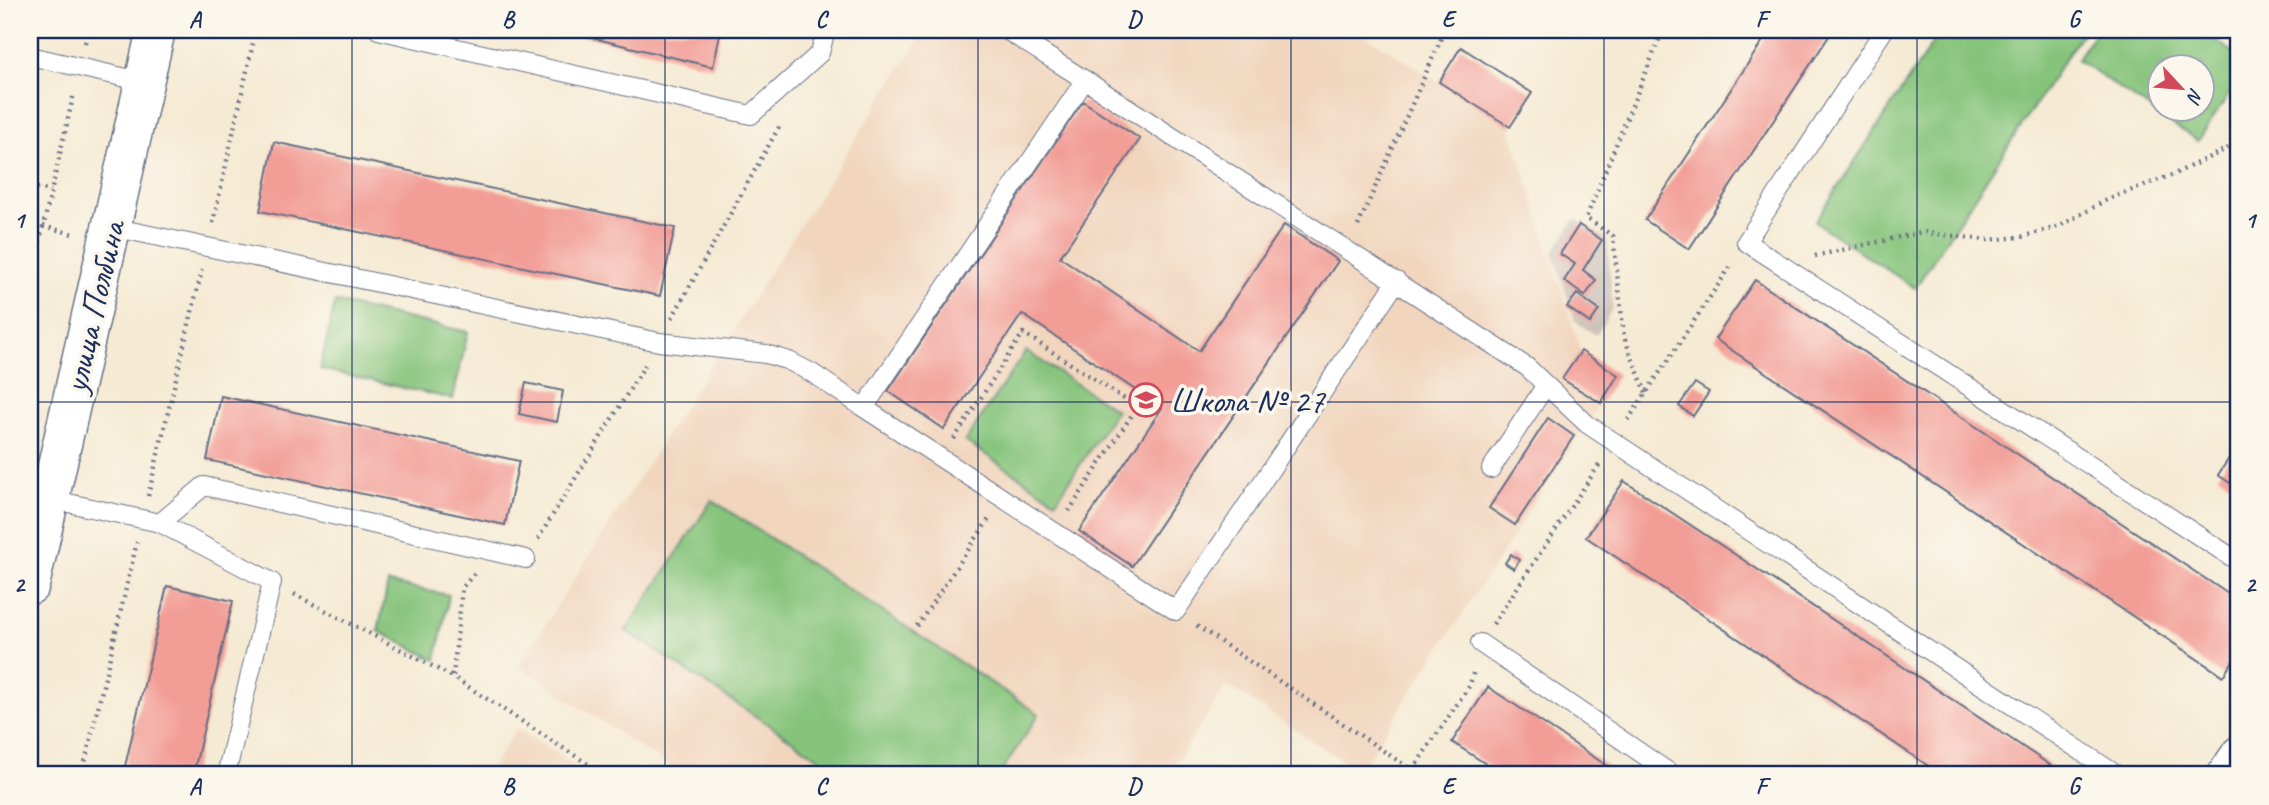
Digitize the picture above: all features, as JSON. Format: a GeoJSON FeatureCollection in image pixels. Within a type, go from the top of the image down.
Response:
{"type":"FeatureCollection","features":[{"type":"Feature","properties":{"kind":"street","name":"улица Полбина"},"geometry":{"type":"LineString","coordinates":[[30,585],[156,30]]}},
{"type":"Feature","properties":{"kind":"street"},"geometry":{"type":"LineString","coordinates":[[2225,775],[2239,754]]}},
{"type":"Feature","properties":{"kind":"lane"},"geometry":{"type":"LineString","coordinates":[[378,30],[751,115],[820,53],[825,30]]}},
{"type":"Feature","properties":{"kind":"lane"},"geometry":{"type":"LineString","coordinates":[[1006,30],[1527,367],[1587,424],[2117,775]]}},
{"type":"Feature","properties":{"kind":"lane"},"geometry":{"type":"LineString","coordinates":[[1884,30],[1746,242],[2239,562]]}},
{"type":"Feature","properties":{"kind":"lane"},"geometry":{"type":"LineString","coordinates":[[30,56],[144,82]]}},
{"type":"Feature","properties":{"kind":"lane"},"geometry":{"type":"LineString","coordinates":[[864,408],[1085,80]]}},
{"type":"Feature","properties":{"kind":"lane"},"geometry":{"type":"LineString","coordinates":[[112,227],[659,342],[766,355],[789,361],[812,373],[1176,611],[1397,281]]}},
{"type":"Feature","properties":{"kind":"lane"},"geometry":{"type":"LineString","coordinates":[[1491,469],[1546,386]]}},
{"type":"Feature","properties":{"kind":"lane"},"geometry":{"type":"LineString","coordinates":[[151,521],[204,486],[526,559]]}},
{"type":"Feature","properties":{"kind":"lane"},"geometry":{"type":"LineString","coordinates":[[50,499],[151,521],[272,582],[226,775]]}},
{"type":"Feature","properties":{"kind":"lane"},"geometry":{"type":"LineString","coordinates":[[1480,643],[1673,775]]}},
{"type":"Feature","properties":{"kind":"path"},"geometry":{"type":"LineString","coordinates":[[30,283],[88,30]]}},
{"type":"Feature","properties":{"kind":"path"},"geometry":{"type":"LineString","coordinates":[[82,775],[151,521],[207,248],[256,30]]}},
{"type":"Feature","properties":{"kind":"path"},"geometry":{"type":"LineString","coordinates":[[1347,249],[1445,30]]}},
{"type":"Feature","properties":{"kind":"path"},"geometry":{"type":"LineString","coordinates":[[1646,394],[1624,337],[1613,236],[1586,218],[1663,30]]}},
{"type":"Feature","properties":{"kind":"path"},"geometry":{"type":"LineString","coordinates":[[526,559],[659,342],[780,125]]}},
{"type":"Feature","properties":{"kind":"path"},"geometry":{"type":"LineString","coordinates":[[1779,264],[1922,232],[1986,240],[2021,237],[2058,228],[2108,200],[2172,175],[2239,143]]}},
{"type":"Feature","properties":{"kind":"path"},"geometry":{"type":"LineString","coordinates":[[30,187],[51,191]]}},
{"type":"Feature","properties":{"kind":"path"},"geometry":{"type":"LineString","coordinates":[[1176,611],[1412,774],[1470,685],[1480,643],[1746,242]]}},
{"type":"Feature","properties":{"kind":"path"},"geometry":{"type":"LineString","coordinates":[[942,458],[1023,333],[1137,407],[1055,533]]}},
{"type":"Feature","properties":{"kind":"path"},"geometry":{"type":"LineString","coordinates":[[916,626],[1003,498]]}},
{"type":"Feature","properties":{"kind":"path"},"geometry":{"type":"LineString","coordinates":[[272,582],[453,677],[605,775]]}},
{"type":"Feature","properties":{"kind":"path"},"geometry":{"type":"LineString","coordinates":[[453,677],[462,588],[465,586]]}},
{"type":"Feature","properties":{"kind":"shaded area","name":"Школа № 27"},"geometry":{"type":"Polygon","coordinates":[[[925,30],[1357,30],[1510,127],[1581,351],[1618,375],[1359,772],[1227,685],[1168,775],[682,775],[519,666],[925,30]]]}},
{"type":"Feature","properties":{"kind":"shaded area"},"geometry":{"type":"Polygon","coordinates":[[[1575,219],[1607,239],[1613,308],[1596,335],[1575,321],[1553,252],[1575,219]]]}},
{"type":"Feature","properties":{"kind":"shaded area"},"geometry":{"type":"Polygon","coordinates":[[[517,728],[590,775],[486,775],[517,728]]]}},
{"type":"Feature","properties":{"kind":"green space"},"geometry":{"type":"Polygon","coordinates":[[[1941,30],[2084,30],[1915,288],[1815,222],[1941,30]]]}},
{"type":"Feature","properties":{"kind":"green space"},"geometry":{"type":"Polygon","coordinates":[[[2097,30],[2200,30],[2239,56],[2239,79],[2216,114],[2216,52],[2146,52],[2146,106],[2077,60],[2097,30]]]}},
{"type":"Feature","properties":{"kind":"green space"},"geometry":{"type":"Polygon","coordinates":[[[2170,122],[2211,122],[2198,141],[2170,122]]]}},
{"type":"Feature","properties":{"kind":"green space"},"geometry":{"type":"Polygon","coordinates":[[[335,302],[468,332],[453,399],[320,369],[335,302]]]}},
{"type":"Feature","properties":{"kind":"green space"},"geometry":{"type":"Polygon","coordinates":[[[1026,351],[1116,410],[1056,501],[965,441],[1026,351]]]}},
{"type":"Feature","properties":{"kind":"green space"},"geometry":{"type":"Polygon","coordinates":[[[712,500],[1039,714],[999,775],[845,775],[626,631],[712,500]]]}},
{"type":"Feature","properties":{"kind":"green space"},"geometry":{"type":"Polygon","coordinates":[[[388,583],[449,595],[436,660],[378,631],[388,583]]]}},
{"type":"Feature","properties":{"kind":"building"},"geometry":{"type":"Polygon","coordinates":[[[559,30],[721,30],[713,67],[559,30]]]}},
{"type":"Feature","properties":{"kind":"building"},"geometry":{"type":"Polygon","coordinates":[[[1770,30],[1833,30],[1689,249],[1645,220],[1770,30]]]}},
{"type":"Feature","properties":{"kind":"building"},"geometry":{"type":"Polygon","coordinates":[[[1461,47],[1532,93],[1510,127],[1439,82],[1461,47]]]}},
{"type":"Feature","properties":{"kind":"building"},"geometry":{"type":"Polygon","coordinates":[[[1083,101],[1140,139],[1060,257],[1199,351],[1284,225],[1338,261],[1132,566],[1079,531],[1162,408],[1022,314],[944,429],[888,391],[1083,101]]]}},
{"type":"Feature","properties":{"kind":"building"},"geometry":{"type":"Polygon","coordinates":[[[274,142],[675,228],[660,296],[260,211],[274,142]]]}},
{"type":"Feature","properties":{"kind":"building"},"geometry":{"type":"Polygon","coordinates":[[[1579,225],[1602,240],[1583,270],[1596,280],[1585,296],[1564,281],[1575,264],[1560,254],[1579,225]]]}},
{"type":"Feature","properties":{"kind":"building"},"geometry":{"type":"Polygon","coordinates":[[[1755,280],[2239,601],[2239,652],[2223,676],[1715,339],[1755,280]]]}},
{"type":"Feature","properties":{"kind":"building"},"geometry":{"type":"Polygon","coordinates":[[[1577,294],[1599,310],[1590,323],[1567,307],[1577,294]]]}},
{"type":"Feature","properties":{"kind":"building"},"geometry":{"type":"Polygon","coordinates":[[[1581,351],[1618,375],[1601,403],[1562,379],[1581,351]]]}},
{"type":"Feature","properties":{"kind":"building"},"geometry":{"type":"Polygon","coordinates":[[[526,383],[563,391],[557,422],[519,414],[526,383]]]}},
{"type":"Feature","properties":{"kind":"building"},"geometry":{"type":"Polygon","coordinates":[[[1695,383],[1709,392],[1693,416],[1679,406],[1695,383]]]}},
{"type":"Feature","properties":{"kind":"building"},"geometry":{"type":"Polygon","coordinates":[[[221,396],[519,461],[505,525],[207,460],[221,396]]]}},
{"type":"Feature","properties":{"kind":"building"},"geometry":{"type":"Polygon","coordinates":[[[1548,418],[1574,436],[1515,525],[1489,508],[1548,418]]]}},
{"type":"Feature","properties":{"kind":"building"},"geometry":{"type":"Polygon","coordinates":[[[2239,443],[2239,489],[2218,475],[2239,443]]]}},
{"type":"Feature","properties":{"kind":"building"},"geometry":{"type":"Polygon","coordinates":[[[1624,481],[2065,775],[1942,775],[1586,537],[1624,481]]]}},
{"type":"Feature","properties":{"kind":"building"},"geometry":{"type":"Polygon","coordinates":[[[1511,554],[1519,560],[1514,569],[1505,563],[1511,554]]]}},
{"type":"Feature","properties":{"kind":"building"},"geometry":{"type":"Polygon","coordinates":[[[167,586],[233,601],[193,775],[123,775],[167,586]]]}},
{"type":"Feature","properties":{"kind":"building"},"geometry":{"type":"Polygon","coordinates":[[[1488,687],[1621,775],[1503,775],[1452,742],[1488,687]]]}},
{"type":"Feature","properties":{"kind":"place","name":"Школа № 27"},"geometry":{"type":"Point","coordinates":[1146,400]}}]}
